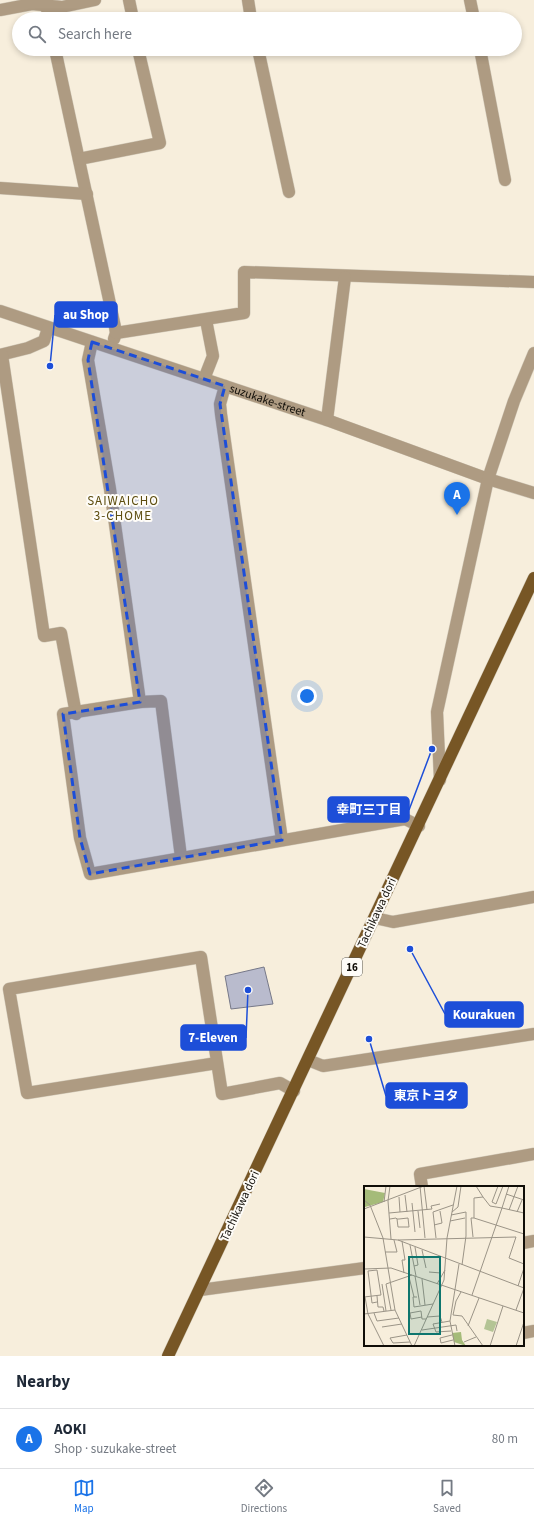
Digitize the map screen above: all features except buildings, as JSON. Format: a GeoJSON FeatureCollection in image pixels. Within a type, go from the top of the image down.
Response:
{"type":"FeatureCollection","features":[{"type":"Feature","properties":{"kind":"main road","name":"Tachikawa dori"},"geometry":{"type":"LineString","coordinates":[[168,1356],[419,826],[534,578]]}},
{"type":"Feature","properties":{"kind":"street"},"geometry":{"type":"LineString","coordinates":[[0,10],[45,3],[62,7],[95,0]]}},
{"type":"Feature","properties":{"kind":"street"},"geometry":{"type":"LineString","coordinates":[[129,0],[132,12]]}},
{"type":"Feature","properties":{"kind":"street"},"geometry":{"type":"LineString","coordinates":[[248,0],[250,12]]}},
{"type":"Feature","properties":{"kind":"street"},"geometry":{"type":"LineString","coordinates":[[470,0],[473,12]]}},
{"type":"Feature","properties":{"kind":"street"},"geometry":{"type":"LineString","coordinates":[[57,56],[116,333],[111,347]]}},
{"type":"Feature","properties":{"kind":"street"},"geometry":{"type":"LineString","coordinates":[[79,159],[160,143],[140,56]]}},
{"type":"Feature","properties":{"kind":"street"},"geometry":{"type":"LineString","coordinates":[[260,56],[289,192]]}},
{"type":"Feature","properties":{"kind":"street"},"geometry":{"type":"LineString","coordinates":[[481,56],[505,180]]}},
{"type":"Feature","properties":{"kind":"street"},"geometry":{"type":"LineString","coordinates":[[0,188],[87,194]]}},
{"type":"Feature","properties":{"kind":"street"},"geometry":{"type":"LineString","coordinates":[[116,333],[244,313],[244,272],[345,277],[471,278],[534,282]]}},
{"type":"Feature","properties":{"kind":"street"},"geometry":{"type":"LineString","coordinates":[[328,420],[345,277]]}},
{"type":"Feature","properties":{"kind":"street","name":"suzukake-street"},"geometry":{"type":"LineString","coordinates":[[0,311],[328,420],[488,479],[534,493]]}},
{"type":"Feature","properties":{"kind":"street"},"geometry":{"type":"LineString","coordinates":[[204,379],[213,356],[206,320]]}},
{"type":"Feature","properties":{"kind":"street"},"geometry":{"type":"LineString","coordinates":[[48,328],[44,341],[28,348],[1,355],[44,636],[61,633],[76,714]]}},
{"type":"Feature","properties":{"kind":"street"},"geometry":{"type":"LineString","coordinates":[[92,342],[88,360],[110,489],[140,702]]}},
{"type":"Feature","properties":{"kind":"street"},"geometry":{"type":"LineString","coordinates":[[440,780],[437,712],[488,479],[514,401],[534,353]]}},
{"type":"Feature","properties":{"kind":"street"},"geometry":{"type":"LineString","coordinates":[[225,386],[220,409],[282,840]]}},
{"type":"Feature","properties":{"kind":"street"},"geometry":{"type":"LineString","coordinates":[[181,857],[161,702],[140,702],[76,714],[63,714],[80,838],[90,874],[405,819],[419,826]]}},
{"type":"Feature","properties":{"kind":"street"},"geometry":{"type":"LineString","coordinates":[[375,918],[393,922],[534,897]]}},
{"type":"Feature","properties":{"kind":"street"},"geometry":{"type":"LineString","coordinates":[[217,1063],[27,1093],[9,989],[201,957],[222,1094],[280,1083],[294,1091]]}},
{"type":"Feature","properties":{"kind":"street"},"geometry":{"type":"LineString","coordinates":[[308,1060],[323,1066],[534,1034]]}},
{"type":"Feature","properties":{"kind":"street"},"geometry":{"type":"LineString","coordinates":[[422,1186],[420,1174],[534,1154]]}},
{"type":"Feature","properties":{"kind":"street"},"geometry":{"type":"LineString","coordinates":[[524,1242],[534,1241]]}},
{"type":"Feature","properties":{"kind":"street"},"geometry":{"type":"LineString","coordinates":[[200,1290],[364,1268]]}},
{"type":"Feature","properties":{"kind":"street"},"geometry":{"type":"LineString","coordinates":[[524,1333],[534,1331]]}},
{"type":"Feature","properties":{"kind":"highlighted area"},"geometry":{"type":"Polygon","coordinates":[[[92,342],[225,386],[220,404],[282,840],[90,874],[80,838],[63,714],[140,702],[88,360],[92,342]]]}},
{"type":"Feature","properties":{"kind":"place","name":"au Shop"},"geometry":{"type":"Point","coordinates":[50,366]}},
{"type":"Feature","properties":{"kind":"place","name":"AOKI"},"geometry":{"type":"Point","coordinates":[457,515]}},
{"type":"Feature","properties":{"kind":"place","name":"幸町三丁目"},"geometry":{"type":"Point","coordinates":[432,749]}},
{"type":"Feature","properties":{"kind":"place","name":"Kourakuen"},"geometry":{"type":"Point","coordinates":[410,949]}},
{"type":"Feature","properties":{"kind":"place","name":"7-Eleven"},"geometry":{"type":"Point","coordinates":[248,990]}},
{"type":"Feature","properties":{"kind":"place","name":"東京トヨタ"},"geometry":{"type":"Point","coordinates":[369,1039]}},
{"type":"Feature","properties":{"kind":"district","name":"SAIWAICHO 3-CHOME"},"geometry":{"type":"Point","coordinates":[123,508]}}]}
